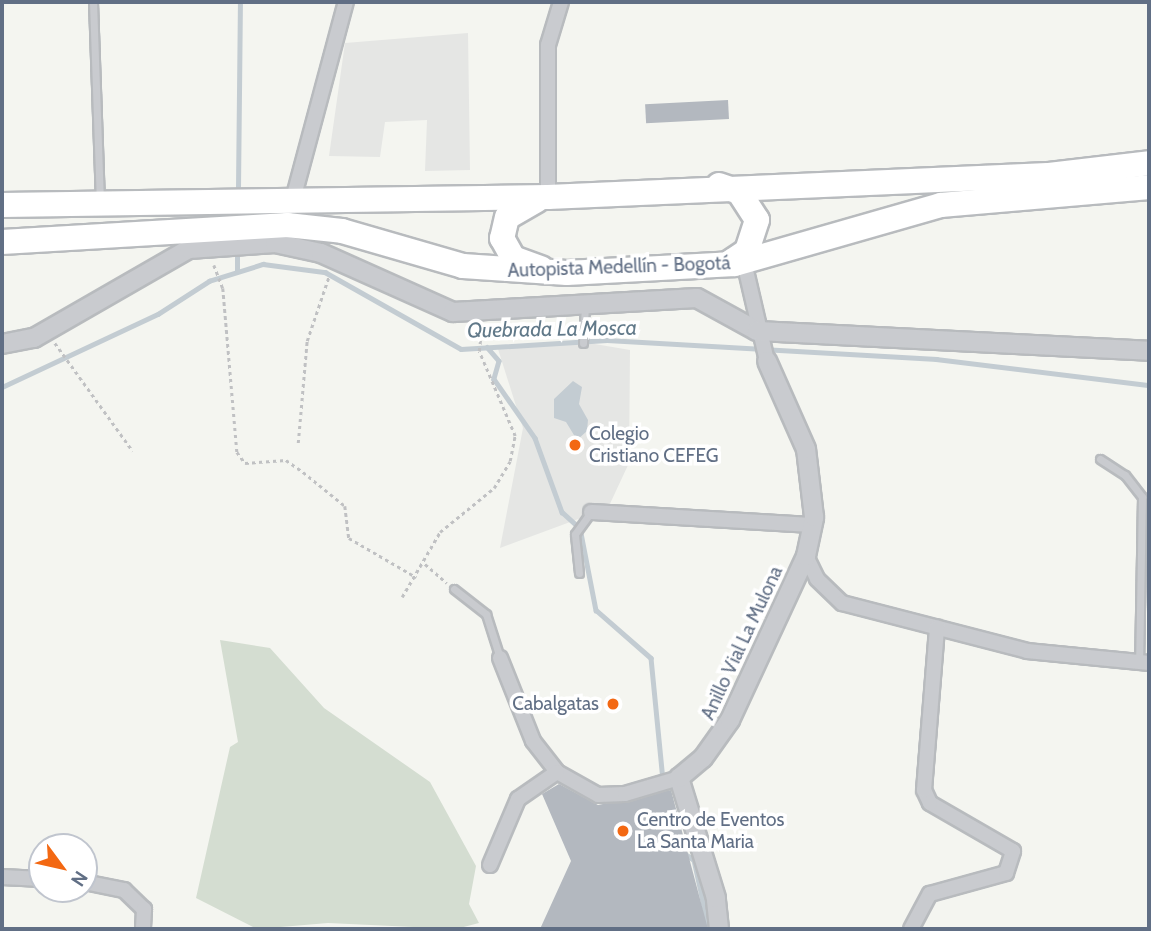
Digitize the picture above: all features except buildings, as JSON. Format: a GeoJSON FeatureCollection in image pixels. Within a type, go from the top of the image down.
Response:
{"type":"FeatureCollection","features":[{"type":"Feature","properties":{"kind":"highway"},"geometry":{"type":"LineString","coordinates":[[2,205],[292,203],[548,197],[714,185],[1049,175],[1149,163]]}},
{"type":"Feature","properties":{"kind":"highway"},"geometry":{"type":"LineString","coordinates":[[714,185],[739,192],[757,220],[747,251],[718,265]]}},
{"type":"Feature","properties":{"kind":"highway","name":"Autopista Medellín - Bogotá"},"geometry":{"type":"LineString","coordinates":[[2,242],[286,225],[342,231],[463,267],[567,273],[744,262],[941,205],[1149,187]]}},
{"type":"Feature","properties":{"kind":"highway"},"geometry":{"type":"LineString","coordinates":[[548,197],[517,206],[507,217],[504,246],[523,264],[567,273]]}},
{"type":"Feature","properties":{"kind":"street"},"geometry":{"type":"LineString","coordinates":[[292,203],[346,2]]}},
{"type":"Feature","properties":{"kind":"street"},"geometry":{"type":"LineString","coordinates":[[548,197],[548,44],[561,2]]}},
{"type":"Feature","properties":{"kind":"street"},"geometry":{"type":"LineString","coordinates":[[2,344],[34,338],[189,248],[209,245],[307,248],[453,313],[584,314],[697,298],[762,345],[1149,351]]}},
{"type":"Feature","properties":{"kind":"street"},"geometry":{"type":"LineString","coordinates":[[744,262],[762,345]]}},
{"type":"Feature","properties":{"kind":"street","name":"Anillo Vial La Mulona"},"geometry":{"type":"LineString","coordinates":[[676,779],[724,732],[806,556],[813,525],[811,466],[762,345]]}},
{"type":"Feature","properties":{"kind":"street"},"geometry":{"type":"LineString","coordinates":[[592,512],[813,525]]}},
{"type":"Feature","properties":{"kind":"street"},"geometry":{"type":"LineString","coordinates":[[806,556],[817,579],[842,603],[1071,659],[1144,663]]}},
{"type":"Feature","properties":{"kind":"street"},"geometry":{"type":"LineString","coordinates":[[911,929],[930,894],[1006,873],[1013,851],[930,803],[924,790],[937,628]]}},
{"type":"Feature","properties":{"kind":"street"},"geometry":{"type":"LineString","coordinates":[[500,658],[533,741],[557,772],[598,795],[676,779],[716,898],[719,929]]}},
{"type":"Feature","properties":{"kind":"street"},"geometry":{"type":"LineString","coordinates":[[489,864],[518,799],[557,772]]}},
{"type":"Feature","properties":{"kind":"street"},"geometry":{"type":"LineString","coordinates":[[2,877],[28,878]]}},
{"type":"Feature","properties":{"kind":"street"},"geometry":{"type":"LineString","coordinates":[[98,885],[124,890],[144,909],[143,929]]}},
{"type":"Feature","properties":{"kind":"lane"},"geometry":{"type":"LineString","coordinates":[[93,2],[100,204]]}},
{"type":"Feature","properties":{"kind":"lane"},"geometry":{"type":"LineString","coordinates":[[583,343],[584,314]]}},
{"type":"Feature","properties":{"kind":"lane"},"geometry":{"type":"LineString","coordinates":[[1100,459],[1125,475],[1142,497],[1144,663]]}},
{"type":"Feature","properties":{"kind":"lane"},"geometry":{"type":"LineString","coordinates":[[579,573],[575,534],[592,512]]}},
{"type":"Feature","properties":{"kind":"lane"},"geometry":{"type":"LineString","coordinates":[[454,589],[486,614],[500,658]]}},
{"type":"Feature","properties":{"kind":"path"},"geometry":{"type":"LineString","coordinates":[[209,253],[223,288],[237,452],[245,463],[286,460],[345,506],[349,538],[416,577]]}},
{"type":"Feature","properties":{"kind":"path"},"geometry":{"type":"LineString","coordinates":[[299,443],[307,341],[328,281]]}},
{"type":"Feature","properties":{"kind":"path"},"geometry":{"type":"LineString","coordinates":[[402,597],[425,564],[440,533],[494,488],[510,461],[515,436],[479,351],[482,327]]}},
{"type":"Feature","properties":{"kind":"path"},"geometry":{"type":"LineString","coordinates":[[51,337],[133,451]]}},
{"type":"Feature","properties":{"kind":"path"},"geometry":{"type":"LineString","coordinates":[[425,564],[454,589]]}},
{"type":"Feature","properties":{"kind":"shaded area"},"geometry":{"type":"Polygon","coordinates":[[[468,33],[470,170],[425,171],[427,120],[385,122],[380,157],[329,156],[345,43],[468,33]]]}},
{"type":"Feature","properties":{"kind":"shaded area","name":"Colegio Cristiano CEFEG"},"geometry":{"type":"Polygon","coordinates":[[[589,343],[630,350],[629,463],[608,508],[500,548],[523,428],[498,349],[589,343]]]}},
{"type":"Feature","properties":{"kind":"shaded area"},"geometry":{"type":"Polygon","coordinates":[[[573,381],[582,387],[579,404],[588,420],[587,431],[577,440],[566,422],[554,418],[554,399],[573,381]]]}},
{"type":"Feature","properties":{"kind":"shaded area"},"geometry":{"type":"Polygon","coordinates":[[[220,640],[270,648],[324,708],[430,782],[476,866],[469,904],[479,923],[456,929],[328,923],[257,929],[196,898],[230,747],[238,742],[220,640]]]}},
{"type":"Feature","properties":{"kind":"waterway"},"geometry":{"type":"LineString","coordinates":[[238,188],[240,2]]}},
{"type":"Feature","properties":{"kind":"waterway"},"geometry":{"type":"LineString","coordinates":[[237,256],[237,272]]}},
{"type":"Feature","properties":{"kind":"waterway","name":"Quebrada La Mosca"},"geometry":{"type":"LineString","coordinates":[[2,387],[158,314],[209,281],[263,264],[325,272],[461,349],[607,340],[936,359],[1149,385]]}},
{"type":"Feature","properties":{"kind":"waterway"},"geometry":{"type":"LineString","coordinates":[[487,347],[499,361],[494,379],[535,438],[562,512],[580,528],[596,610],[651,658],[663,781]]}},
{"type":"Feature","properties":{"kind":"waterway"},"geometry":{"type":"LineString","coordinates":[[684,853],[694,860],[709,929]]}},
{"type":"Feature","properties":{"kind":"place","name":"Colegio Cristiano CEFEG"},"geometry":{"type":"Point","coordinates":[575,445]}},
{"type":"Feature","properties":{"kind":"place","name":"Cabalgatas"},"geometry":{"type":"Point","coordinates":[613,704]}},
{"type":"Feature","properties":{"kind":"place","name":"Centro de Eventos La Santa Maria"},"geometry":{"type":"Point","coordinates":[623,831]}}]}
